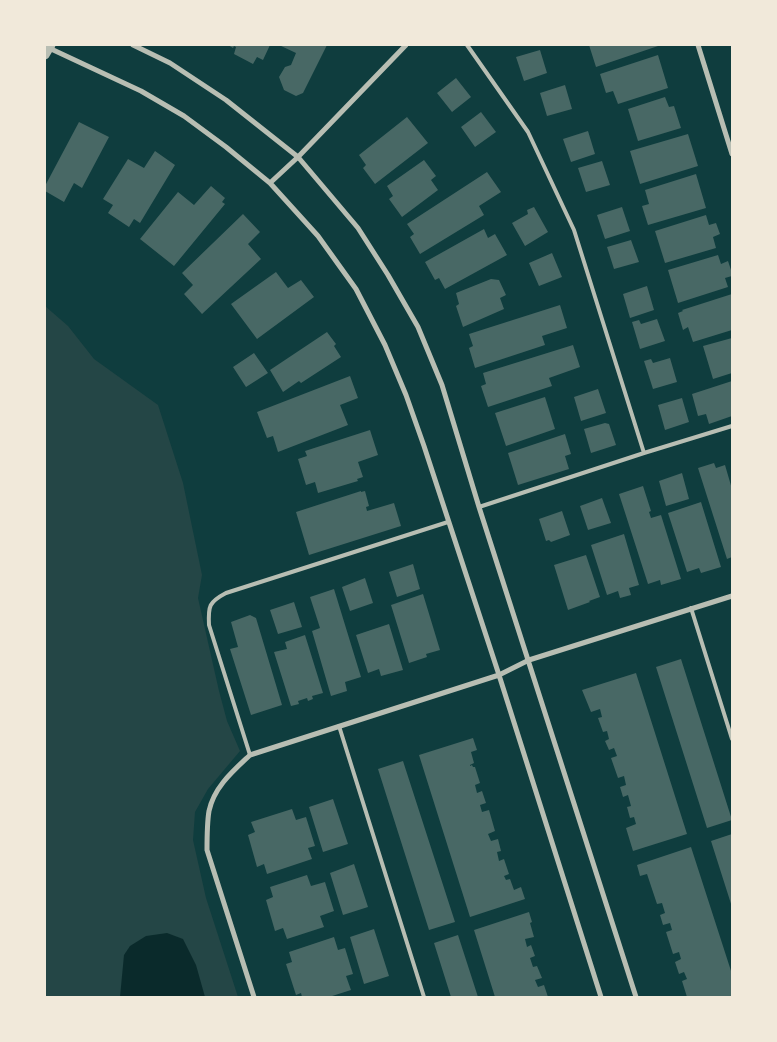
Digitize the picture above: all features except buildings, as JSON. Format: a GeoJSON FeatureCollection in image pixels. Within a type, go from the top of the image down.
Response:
{"type":"FeatureCollection","features":[{"type":"Feature","properties":{"kind":"street"},"geometry":{"type":"LineString","coordinates":[[133,45],[170,63],[226,100],[298,157],[358,228],[418,327],[442,385],[479,507],[636,997]]}},
{"type":"Feature","properties":{"kind":"street"},"geometry":{"type":"LineString","coordinates":[[270,183],[298,157],[406,45]]}},
{"type":"Feature","properties":{"kind":"street"},"geometry":{"type":"LineString","coordinates":[[698,45],[732,154]]}},
{"type":"Feature","properties":{"kind":"street"},"geometry":{"type":"LineString","coordinates":[[48,49],[141,91],[184,116],[226,148],[270,183],[318,236],[356,289],[385,345],[406,395],[499,675],[601,997]]}},
{"type":"Feature","properties":{"kind":"street"},"geometry":{"type":"LineString","coordinates":[[254,997],[207,850],[209,809],[217,790],[230,773],[250,755],[499,675],[529,660],[732,596]]}},
{"type":"Feature","properties":{"kind":"lane"},"geometry":{"type":"LineString","coordinates":[[467,45],[528,132],[574,230],[644,453]]}},
{"type":"Feature","properties":{"kind":"lane"},"geometry":{"type":"LineString","coordinates":[[479,507],[732,426]]}},
{"type":"Feature","properties":{"kind":"lane"},"geometry":{"type":"LineString","coordinates":[[250,755],[209,624],[208,614],[214,599],[226,593],[448,522]]}},
{"type":"Feature","properties":{"kind":"lane"},"geometry":{"type":"LineString","coordinates":[[691,608],[732,739]]}},
{"type":"Feature","properties":{"kind":"lane"},"geometry":{"type":"LineString","coordinates":[[339,726],[424,997]]}},
{"type":"Feature","properties":{"kind":"shaded area"},"geometry":{"type":"Polygon","coordinates":[[[45,306],[68,326],[94,359],[158,405],[183,483],[202,575],[198,598],[227,721],[240,751],[208,789],[195,812],[193,840],[206,898],[238,997],[45,997],[45,306]]]}},
{"type":"Feature","properties":{"kind":"shaded area"},"geometry":{"type":"Polygon","coordinates":[[[167,933],[183,939],[196,965],[205,997],[120,997],[124,955],[130,946],[146,936],[167,933]]]}}]}
